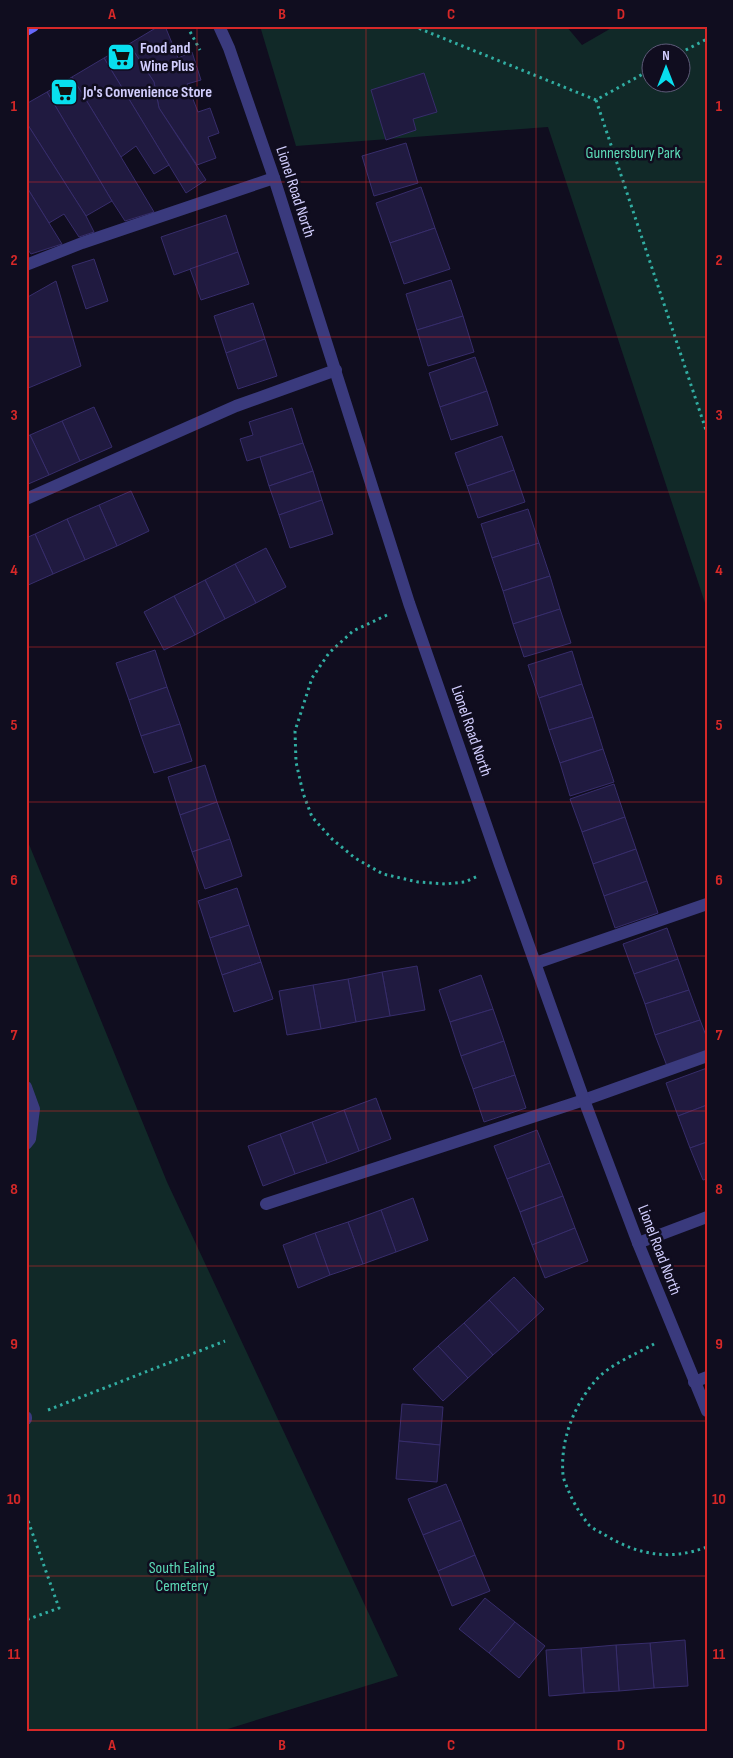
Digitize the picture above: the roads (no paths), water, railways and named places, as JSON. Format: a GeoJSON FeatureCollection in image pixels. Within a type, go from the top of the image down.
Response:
{"type":"FeatureCollection","features":[{"type":"Feature","properties":{"kind":"main road"},"geometry":{"type":"LineString","coordinates":[[26,30],[33,26]]}},
{"type":"Feature","properties":{"kind":"street","name":"Lionel Road North"},"geometry":{"type":"LineString","coordinates":[[219,26],[229,48],[274,178],[410,603],[500,865],[584,1100],[638,1243],[707,1411]]}},
{"type":"Feature","properties":{"kind":"street"},"geometry":{"type":"LineString","coordinates":[[26,265],[82,242],[274,178]]}},
{"type":"Feature","properties":{"kind":"street"},"geometry":{"type":"LineString","coordinates":[[26,499],[236,406],[336,370]]}},
{"type":"Feature","properties":{"kind":"street"},"geometry":{"type":"LineString","coordinates":[[536,963],[707,904]]}},
{"type":"Feature","properties":{"kind":"street"},"geometry":{"type":"LineString","coordinates":[[266,1204],[584,1100],[707,1056]]}},
{"type":"Feature","properties":{"kind":"street"},"geometry":{"type":"LineString","coordinates":[[26,1087],[34,1109],[30,1139],[26,1144]]}},
{"type":"Feature","properties":{"kind":"street"},"geometry":{"type":"LineString","coordinates":[[638,1243],[707,1217]]}},
{"type":"Feature","properties":{"kind":"street"},"geometry":{"type":"LineString","coordinates":[[694,1382],[707,1376]]}},
{"type":"Feature","properties":{"kind":"place","name":"Food and Wine Plus"},"geometry":{"type":"Point","coordinates":[121,57]}},
{"type":"Feature","properties":{"kind":"place","name":"Jo's Convenience Store"},"geometry":{"type":"Point","coordinates":[64,92]}},
{"type":"Feature","properties":{"kind":"park label","name":"Gunnersbury Park"},"geometry":{"type":"Point","coordinates":[633,153]}},
{"type":"Feature","properties":{"kind":"park label","name":"South Ealing Cemetery"},"geometry":{"type":"Point","coordinates":[182,1577]}}]}
